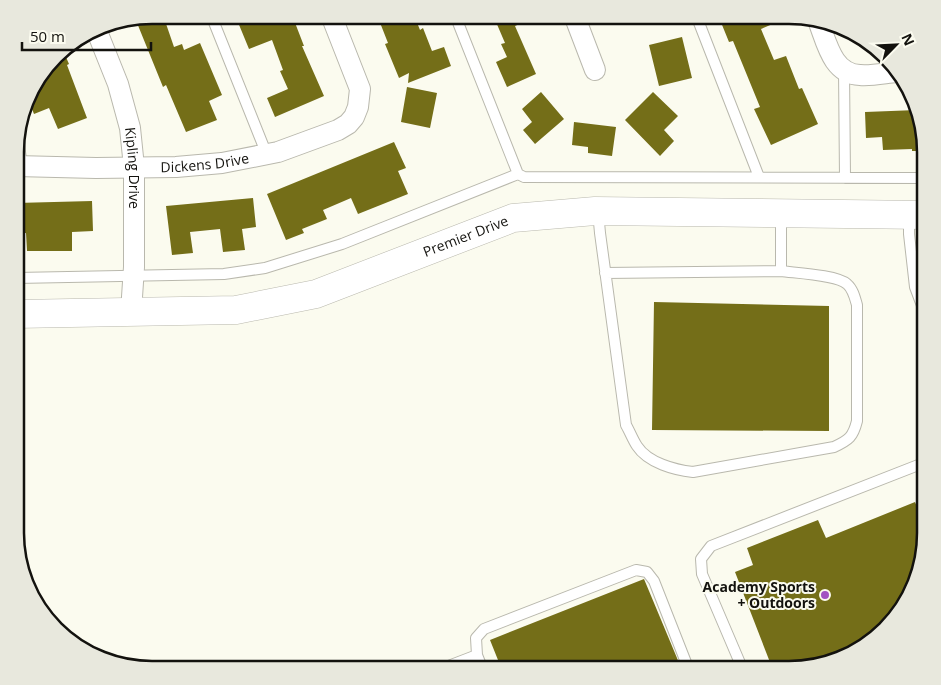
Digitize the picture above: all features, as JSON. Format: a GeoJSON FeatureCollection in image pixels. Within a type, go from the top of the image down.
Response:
{"type":"FeatureCollection","features":[{"type":"Feature","properties":{"kind":"street","name":"Dickens Drive"},"geometry":{"type":"LineString","coordinates":[[24,166],[134,168],[222,163],[278,152],[338,130],[348,124],[354,117],[358,107],[360,89],[334,24]]}},
{"type":"Feature","properties":{"kind":"street"},"geometry":{"type":"LineString","coordinates":[[577,24],[595,70]]}},
{"type":"Feature","properties":{"kind":"street"},"geometry":{"type":"LineString","coordinates":[[821,27],[834,61],[852,73],[890,72]]}},
{"type":"Feature","properties":{"kind":"street","name":"Kipling Drive"},"geometry":{"type":"LineString","coordinates":[[98,35],[118,84],[130,128],[134,168],[134,275],[131,312]]}},
{"type":"Feature","properties":{"kind":"street","name":"Premier Drive"},"geometry":{"type":"LineString","coordinates":[[24,314],[236,310],[316,294],[513,218],[598,211],[917,215]]}},
{"type":"Feature","properties":{"kind":"lane"},"geometry":{"type":"LineString","coordinates":[[215,24],[267,155]]}},
{"type":"Feature","properties":{"kind":"lane"},"geometry":{"type":"LineString","coordinates":[[459,24],[518,174],[524,177],[917,178]]}},
{"type":"Feature","properties":{"kind":"lane"},"geometry":{"type":"LineString","coordinates":[[700,24],[759,177]]}},
{"type":"Feature","properties":{"kind":"lane"},"geometry":{"type":"LineString","coordinates":[[845,178],[852,73]]}},
{"type":"Feature","properties":{"kind":"lane"},"geometry":{"type":"LineString","coordinates":[[24,278],[224,274],[265,268],[342,244],[518,174]]}},
{"type":"Feature","properties":{"kind":"lane"},"geometry":{"type":"LineString","coordinates":[[598,211],[605,273],[626,425],[638,448],[655,461],[674,469],[693,472],[834,447],[846,441],[854,433],[857,421],[857,305],[854,294],[847,284],[835,278],[781,271],[605,273]]}},
{"type":"Feature","properties":{"kind":"lane"},"geometry":{"type":"LineString","coordinates":[[780,213],[781,271]]}},
{"type":"Feature","properties":{"kind":"lane"},"geometry":{"type":"LineString","coordinates":[[917,215],[909,234],[917,292]]}},
{"type":"Feature","properties":{"kind":"lane"},"geometry":{"type":"LineString","coordinates":[[738,661],[702,574],[701,559],[711,546],[917,466]]}},
{"type":"Feature","properties":{"kind":"lane"},"geometry":{"type":"LineString","coordinates":[[480,661],[477,655],[476,638],[484,629],[636,570],[647,572],[654,581],[685,661]]}},
{"type":"Feature","properties":{"kind":"lane"},"geometry":{"type":"LineString","coordinates":[[461,661],[477,655]]}},
{"type":"Feature","properties":{"kind":"building"},"geometry":{"type":"Polygon","coordinates":[[[166,24],[174,47],[182,44],[184,50],[200,43],[222,95],[209,101],[217,120],[186,132],[166,85],[163,87],[138,25],[166,24]]]}},
{"type":"Feature","properties":{"kind":"building"},"geometry":{"type":"Polygon","coordinates":[[[239,24],[295,24],[304,46],[302,46],[324,96],[275,117],[267,98],[288,89],[280,71],[283,70],[272,40],[249,49],[239,24]]]}},
{"type":"Feature","properties":{"kind":"building"},"geometry":{"type":"Polygon","coordinates":[[[381,24],[418,24],[420,30],[423,28],[432,51],[444,47],[451,66],[408,83],[409,73],[399,78],[385,44],[388,43],[381,24]]]}},
{"type":"Feature","properties":{"kind":"building"},"geometry":{"type":"Polygon","coordinates":[[[497,24],[520,24],[515,26],[536,74],[507,87],[496,62],[507,57],[501,44],[505,43],[497,24]]]}},
{"type":"Feature","properties":{"kind":"building"},"geometry":{"type":"Polygon","coordinates":[[[722,24],[773,24],[761,29],[774,60],[786,56],[799,89],[802,88],[818,124],[771,145],[754,109],[760,107],[733,41],[729,42],[722,24]]]}},
{"type":"Feature","properties":{"kind":"building"},"geometry":{"type":"Polygon","coordinates":[[[682,37],[692,78],[659,86],[649,45],[682,37]]]}},
{"type":"Feature","properties":{"kind":"building"},"geometry":{"type":"Polygon","coordinates":[[[66,56],[69,64],[67,65],[87,118],[58,129],[49,108],[34,114],[32,108],[33,102],[41,87],[55,67],[66,56]]]}},
{"type":"Feature","properties":{"kind":"building"},"geometry":{"type":"Polygon","coordinates":[[[407,87],[437,93],[430,128],[401,122],[407,87]]]}},
{"type":"Feature","properties":{"kind":"building"},"geometry":{"type":"Polygon","coordinates":[[[541,92],[564,119],[535,144],[523,130],[532,122],[522,109],[541,92]]]}},
{"type":"Feature","properties":{"kind":"building"},"geometry":{"type":"Polygon","coordinates":[[[653,92],[678,116],[664,130],[674,141],[660,156],[625,120],[653,92]]]}},
{"type":"Feature","properties":{"kind":"building"},"geometry":{"type":"Polygon","coordinates":[[[911,110],[916,135],[917,151],[912,151],[912,149],[883,150],[882,137],[866,138],[865,112],[911,110]]]}},
{"type":"Feature","properties":{"kind":"building"},"geometry":{"type":"Polygon","coordinates":[[[574,122],[616,127],[612,156],[588,153],[588,147],[572,145],[574,122]]]}},
{"type":"Feature","properties":{"kind":"building"},"geometry":{"type":"Polygon","coordinates":[[[394,142],[406,168],[398,171],[408,194],[358,214],[351,198],[323,210],[327,219],[302,229],[304,233],[286,240],[267,194],[394,142]]]}},
{"type":"Feature","properties":{"kind":"building"},"geometry":{"type":"Polygon","coordinates":[[[253,198],[256,227],[242,229],[245,250],[223,252],[220,229],[190,232],[193,253],[172,255],[166,206],[253,198]]]}},
{"type":"Feature","properties":{"kind":"building"},"geometry":{"type":"Polygon","coordinates":[[[92,201],[93,231],[72,232],[72,251],[27,251],[26,233],[24,233],[24,203],[92,201]]]}},
{"type":"Feature","properties":{"kind":"building"},"geometry":{"type":"Polygon","coordinates":[[[654,302],[829,306],[829,431],[652,430],[654,302]]]}},
{"type":"Feature","properties":{"kind":"building","name":"Academy Sports + Outdoors"},"geometry":{"type":"Polygon","coordinates":[[[915,502],[917,507],[915,559],[904,590],[886,618],[861,640],[831,654],[815,659],[770,661],[735,572],[753,565],[747,548],[818,520],[826,538],[915,502]]]}},
{"type":"Feature","properties":{"kind":"building"},"geometry":{"type":"Polygon","coordinates":[[[644,579],[678,661],[498,661],[490,640],[644,579]]]}},
{"type":"Feature","properties":{"kind":"place","name":"Academy Sports + Outdoors"},"geometry":{"type":"Point","coordinates":[825,595]}}]}
